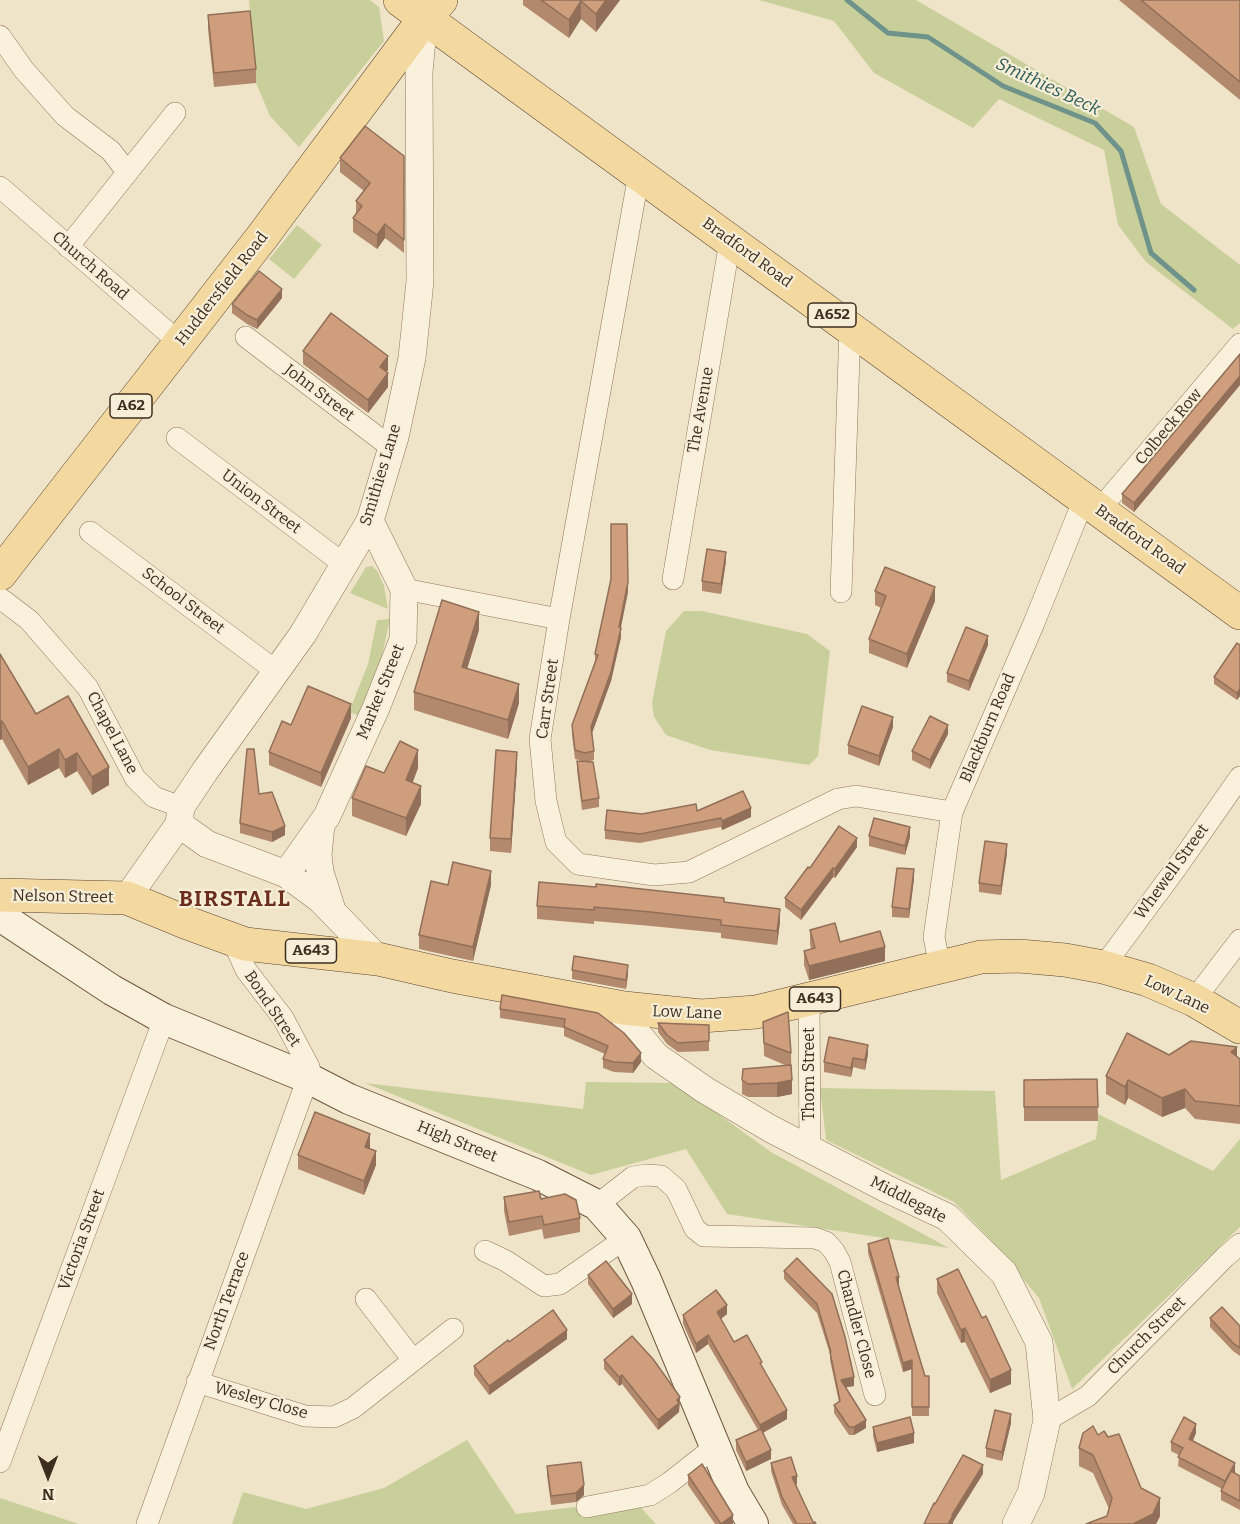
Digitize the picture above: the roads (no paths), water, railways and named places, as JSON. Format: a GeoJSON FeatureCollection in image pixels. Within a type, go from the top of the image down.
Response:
{"type":"FeatureCollection","features":[{"type":"Feature","properties":{"kind":"main road","name":"Bradford Road"},"geometry":{"type":"LineString","coordinates":[[422,5],[639,174],[1240,613]]}},
{"type":"Feature","properties":{"kind":"main road","name":"Huddersfield Road"},"geometry":{"type":"LineString","coordinates":[[0,574],[302,185],[422,5]]}},
{"type":"Feature","properties":{"kind":"main road","name":"Nelson Street"},"geometry":{"type":"LineString","coordinates":[[0,896],[127,898]]}},
{"type":"Feature","properties":{"kind":"main road","name":"Low Lane"},"geometry":{"type":"LineString","coordinates":[[127,898],[245,944],[378,959],[452,976],[624,1008],[701,1016],[756,1011],[981,957],[1019,956],[1065,960],[1103,967],[1148,980],[1194,1000],[1240,1027]]}},
{"type":"Feature","properties":{"kind":"main road","name":"High Street"},"geometry":{"type":"LineString","coordinates":[[0,916],[112,990],[164,1019],[308,1078],[348,1099],[538,1175],[597,1205],[626,1238],[646,1280],[734,1492],[753,1524]]}},
{"type":"Feature","properties":{"kind":"street","name":"Smithies Lane"},"geometry":{"type":"LineString","coordinates":[[127,898],[276,671],[303,634],[370,521],[392,448],[412,358],[420,281],[419,72],[422,5]]}},
{"type":"Feature","properties":{"kind":"street"},"geometry":{"type":"LineString","coordinates":[[0,36],[24,70],[65,116],[111,151],[127,172]]}},
{"type":"Feature","properties":{"kind":"street"},"geometry":{"type":"LineString","coordinates":[[68,247],[174,113]]}},
{"type":"Feature","properties":{"kind":"street","name":"Carr Street"},"geometry":{"type":"LineString","coordinates":[[639,174],[559,618],[540,739],[546,801],[555,842],[578,864],[654,875],[689,872],[838,799],[856,796],[952,812]]}},
{"type":"Feature","properties":{"kind":"street","name":"Church Road"},"geometry":{"type":"LineString","coordinates":[[0,187],[180,344]]}},
{"type":"Feature","properties":{"kind":"street","name":"The Avenue"},"geometry":{"type":"LineString","coordinates":[[673,579],[730,241]]}},
{"type":"Feature","properties":{"kind":"street"},"geometry":{"type":"LineString","coordinates":[[841,592],[850,328]]}},
{"type":"Feature","properties":{"kind":"street","name":"John Street"},"geometry":{"type":"LineString","coordinates":[[246,337],[392,448]]}},
{"type":"Feature","properties":{"kind":"street","name":"Colbeck Row"},"geometry":{"type":"LineString","coordinates":[[1092,504],[1240,344]]}},
{"type":"Feature","properties":{"kind":"street","name":"Union Street"},"geometry":{"type":"LineString","coordinates":[[177,438],[345,565]]}},
{"type":"Feature","properties":{"kind":"street","name":"Blackburn Road"},"geometry":{"type":"LineString","coordinates":[[940,967],[934,938],[952,812],[1034,623],[1092,504]]}},
{"type":"Feature","properties":{"kind":"street","name":"Market Street"},"geometry":{"type":"LineString","coordinates":[[286,874],[327,816],[376,708],[403,640],[404,589],[370,521]]}},
{"type":"Feature","properties":{"kind":"street","name":"School Street"},"geometry":{"type":"LineString","coordinates":[[90,532],[276,671]]}},
{"type":"Feature","properties":{"kind":"street"},"geometry":{"type":"LineString","coordinates":[[404,589],[559,618]]}},
{"type":"Feature","properties":{"kind":"street","name":"Chapel Lane"},"geometry":{"type":"LineString","coordinates":[[0,598],[30,620],[88,688],[135,778],[154,797],[180,816],[207,844],[286,874],[321,900],[378,959]]}},
{"type":"Feature","properties":{"kind":"street","name":"Whewell Street"},"geometry":{"type":"LineString","coordinates":[[1103,967],[1240,777]]}},
{"type":"Feature","properties":{"kind":"street","name":"Market Street"},"geometry":{"type":"LineString","coordinates":[[321,825],[318,855],[320,872],[333,912]]}},
{"type":"Feature","properties":{"kind":"street","name":"Bond Street"},"geometry":{"type":"LineString","coordinates":[[232,939],[246,970],[283,1018],[309,1067],[308,1078]]}},
{"type":"Feature","properties":{"kind":"street"},"geometry":{"type":"LineString","coordinates":[[1194,1000],[1240,940]]}},
{"type":"Feature","properties":{"kind":"street","name":"Thorn Street"},"geometry":{"type":"LineString","coordinates":[[809,1000],[810,1149]]}},
{"type":"Feature","properties":{"kind":"street","name":"Middlegate"},"geometry":{"type":"LineString","coordinates":[[624,1008],[625,1019],[656,1056],[705,1090],[810,1149],[886,1189],[947,1217],[1004,1273],[1039,1341],[1047,1420],[1031,1493],[1016,1524]]}},
{"type":"Feature","properties":{"kind":"street","name":"Victoria Street"},"geometry":{"type":"LineString","coordinates":[[0,1462],[164,1019]]}},
{"type":"Feature","properties":{"kind":"street","name":"North Terrace"},"geometry":{"type":"LineString","coordinates":[[147,1524],[308,1078]]}},
{"type":"Feature","properties":{"kind":"street","name":"Chandler Close"},"geometry":{"type":"LineString","coordinates":[[597,1205],[633,1177],[661,1176],[676,1189],[694,1229],[704,1236],[815,1238],[826,1242],[840,1262],[874,1395]]}},
{"type":"Feature","properties":{"kind":"street"},"geometry":{"type":"LineString","coordinates":[[485,1251],[507,1261],[544,1286],[560,1284],[626,1238]]}},
{"type":"Feature","properties":{"kind":"street","name":"Church Street"},"geometry":{"type":"LineString","coordinates":[[1047,1420],[1088,1396],[1235,1257]]}},
{"type":"Feature","properties":{"kind":"street"},"geometry":{"type":"LineString","coordinates":[[366,1299],[413,1360]]}},
{"type":"Feature","properties":{"kind":"street","name":"Wesley Close"},"geometry":{"type":"LineString","coordinates":[[197,1382],[305,1416],[334,1417],[353,1408],[453,1329]]}},
{"type":"Feature","properties":{"kind":"street"},"geometry":{"type":"LineString","coordinates":[[587,1507],[650,1495],[669,1484],[716,1447]]}},
{"type":"Feature","properties":{"kind":"waterway","name":"Smithies Beck"},"geometry":{"type":"LineString","coordinates":[[847,0],[888,33],[928,37],[1003,86],[1095,123],[1121,151],[1151,253],[1194,290]]}},
{"type":"Feature","properties":{"kind":"district","name":"BIRSTALL"},"geometry":{"type":"Point","coordinates":[235,900]}}]}
